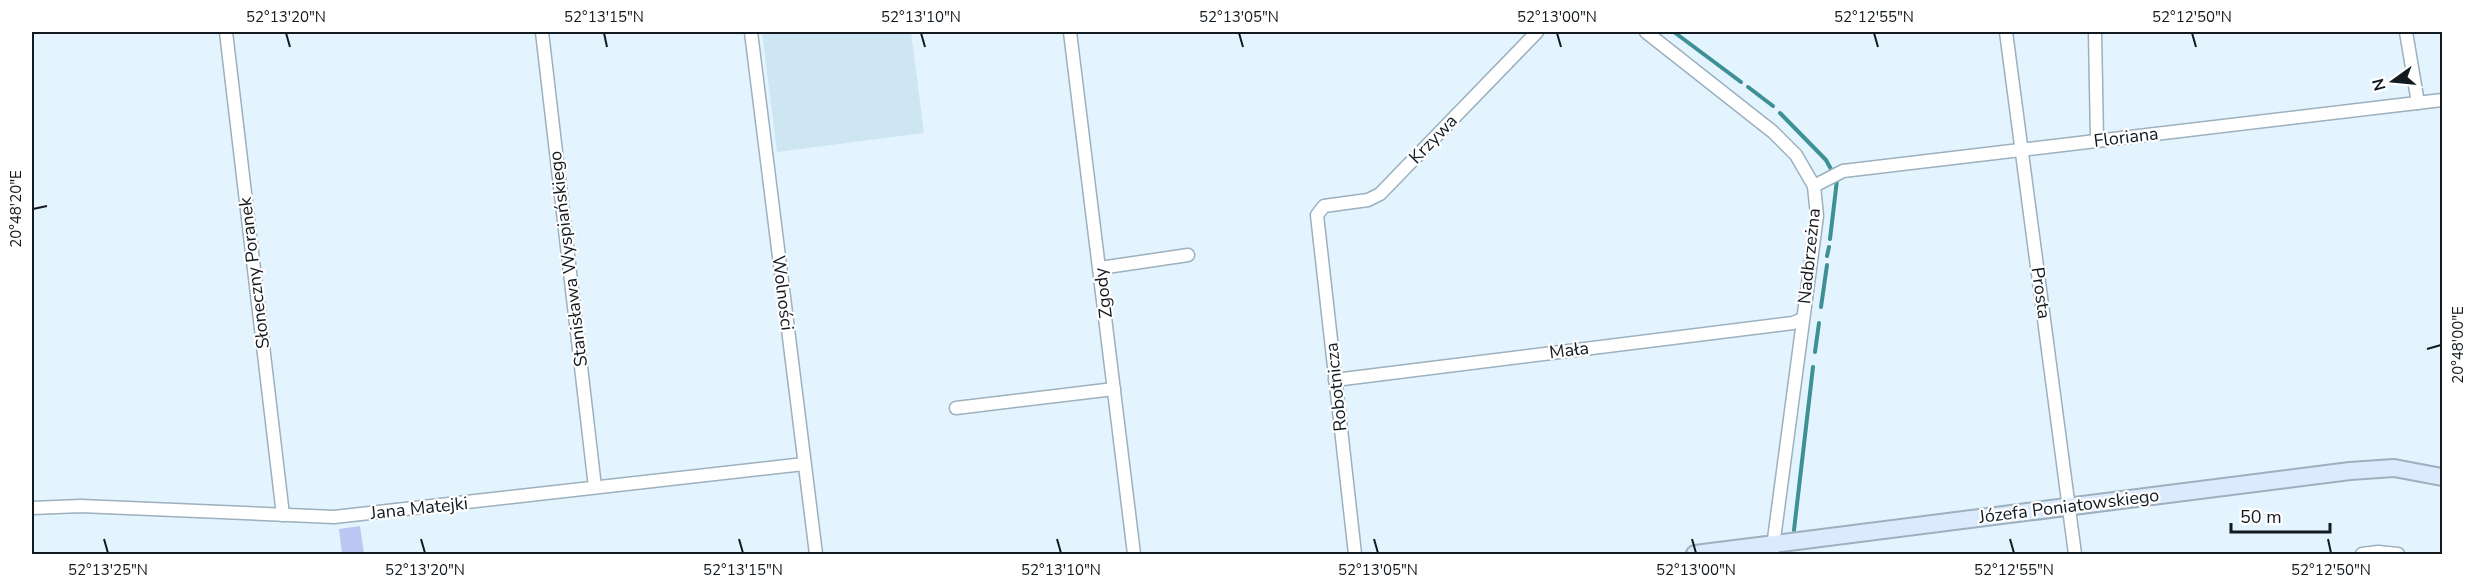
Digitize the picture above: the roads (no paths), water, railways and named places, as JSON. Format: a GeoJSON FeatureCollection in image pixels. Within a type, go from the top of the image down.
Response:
{"type":"FeatureCollection","features":[{"type":"Feature","properties":{"kind":"street","name":"Słoneczny Poranek"},"geometry":{"type":"LineString","coordinates":[[226,32],[283,515]]}},
{"type":"Feature","properties":{"kind":"street","name":"Stanisława Wyspiańskiego"},"geometry":{"type":"LineString","coordinates":[[542,32],[595,487]]}},
{"type":"Feature","properties":{"kind":"street","name":"Wolności"},"geometry":{"type":"LineString","coordinates":[[751,32],[816,555]]}},
{"type":"Feature","properties":{"kind":"street","name":"Zgody"},"geometry":{"type":"LineString","coordinates":[[1070,32],[1134,555]]}},
{"type":"Feature","properties":{"kind":"street","name":"Krzywa"},"geometry":{"type":"LineString","coordinates":[[1317,220],[1317,214],[1324,206],[1368,200],[1380,194],[1537,32]]}},
{"type":"Feature","properties":{"kind":"street","name":"Nadbrzeżna"},"geometry":{"type":"LineString","coordinates":[[1646,32],[1773,132],[1796,155],[1814,186],[1817,216],[1772,549]]}},
{"type":"Feature","properties":{"kind":"street","name":"Prosta"},"geometry":{"type":"LineString","coordinates":[[2006,32],[2075,555]]}},
{"type":"Feature","properties":{"kind":"street"},"geometry":{"type":"LineString","coordinates":[[2095,32],[2097,140]]}},
{"type":"Feature","properties":{"kind":"street"},"geometry":{"type":"LineString","coordinates":[[2406,32],[2418,103]]}},
{"type":"Feature","properties":{"kind":"street","name":"Floriana"},"geometry":{"type":"LineString","coordinates":[[1814,186],[1843,171],[2442,100]]}},
{"type":"Feature","properties":{"kind":"street","name":"Robotnicza"},"geometry":{"type":"LineString","coordinates":[[1317,220],[1355,555]]}},
{"type":"Feature","properties":{"kind":"street"},"geometry":{"type":"LineString","coordinates":[[1100,268],[1188,255]]}},
{"type":"Feature","properties":{"kind":"street","name":"Mała"},"geometry":{"type":"LineString","coordinates":[[1335,380],[1782,324],[1802,319]]}},
{"type":"Feature","properties":{"kind":"street"},"geometry":{"type":"LineString","coordinates":[[956,408],[1114,389]]}},
{"type":"Feature","properties":{"kind":"street","name":"Jana Matejki"},"geometry":{"type":"LineString","coordinates":[[32,508],[81,506],[320,518],[804,464]]}},
{"type":"Feature","properties":{"kind":"street","name":"Józefa Poniatowskiego"},"geometry":{"type":"LineString","coordinates":[[1695,555],[1772,549],[2069,507],[2370,469],[2417,470],[2442,477]]}},
{"type":"Feature","properties":{"kind":"street"},"geometry":{"type":"LineString","coordinates":[[2362,555],[2378,552],[2398,555]]}},
{"type":"Feature","properties":{"kind":"waterway"},"geometry":{"type":"LineString","coordinates":[[1674,32],[1741,82]]}},
{"type":"Feature","properties":{"kind":"waterway"},"geometry":{"type":"LineString","coordinates":[[1748,87],[1773,106]]}},
{"type":"Feature","properties":{"kind":"waterway"},"geometry":{"type":"LineString","coordinates":[[1780,113],[1826,160],[1837,180],[1830,239]]}},
{"type":"Feature","properties":{"kind":"waterway"},"geometry":{"type":"LineString","coordinates":[[1827,256],[1829,247]]}},
{"type":"Feature","properties":{"kind":"waterway"},"geometry":{"type":"LineString","coordinates":[[1821,307],[1827,265]]}},
{"type":"Feature","properties":{"kind":"waterway"},"geometry":{"type":"LineString","coordinates":[[1815,352],[1819,323]]}},
{"type":"Feature","properties":{"kind":"waterway"},"geometry":{"type":"LineString","coordinates":[[1794,530],[1813,367]]}}]}
